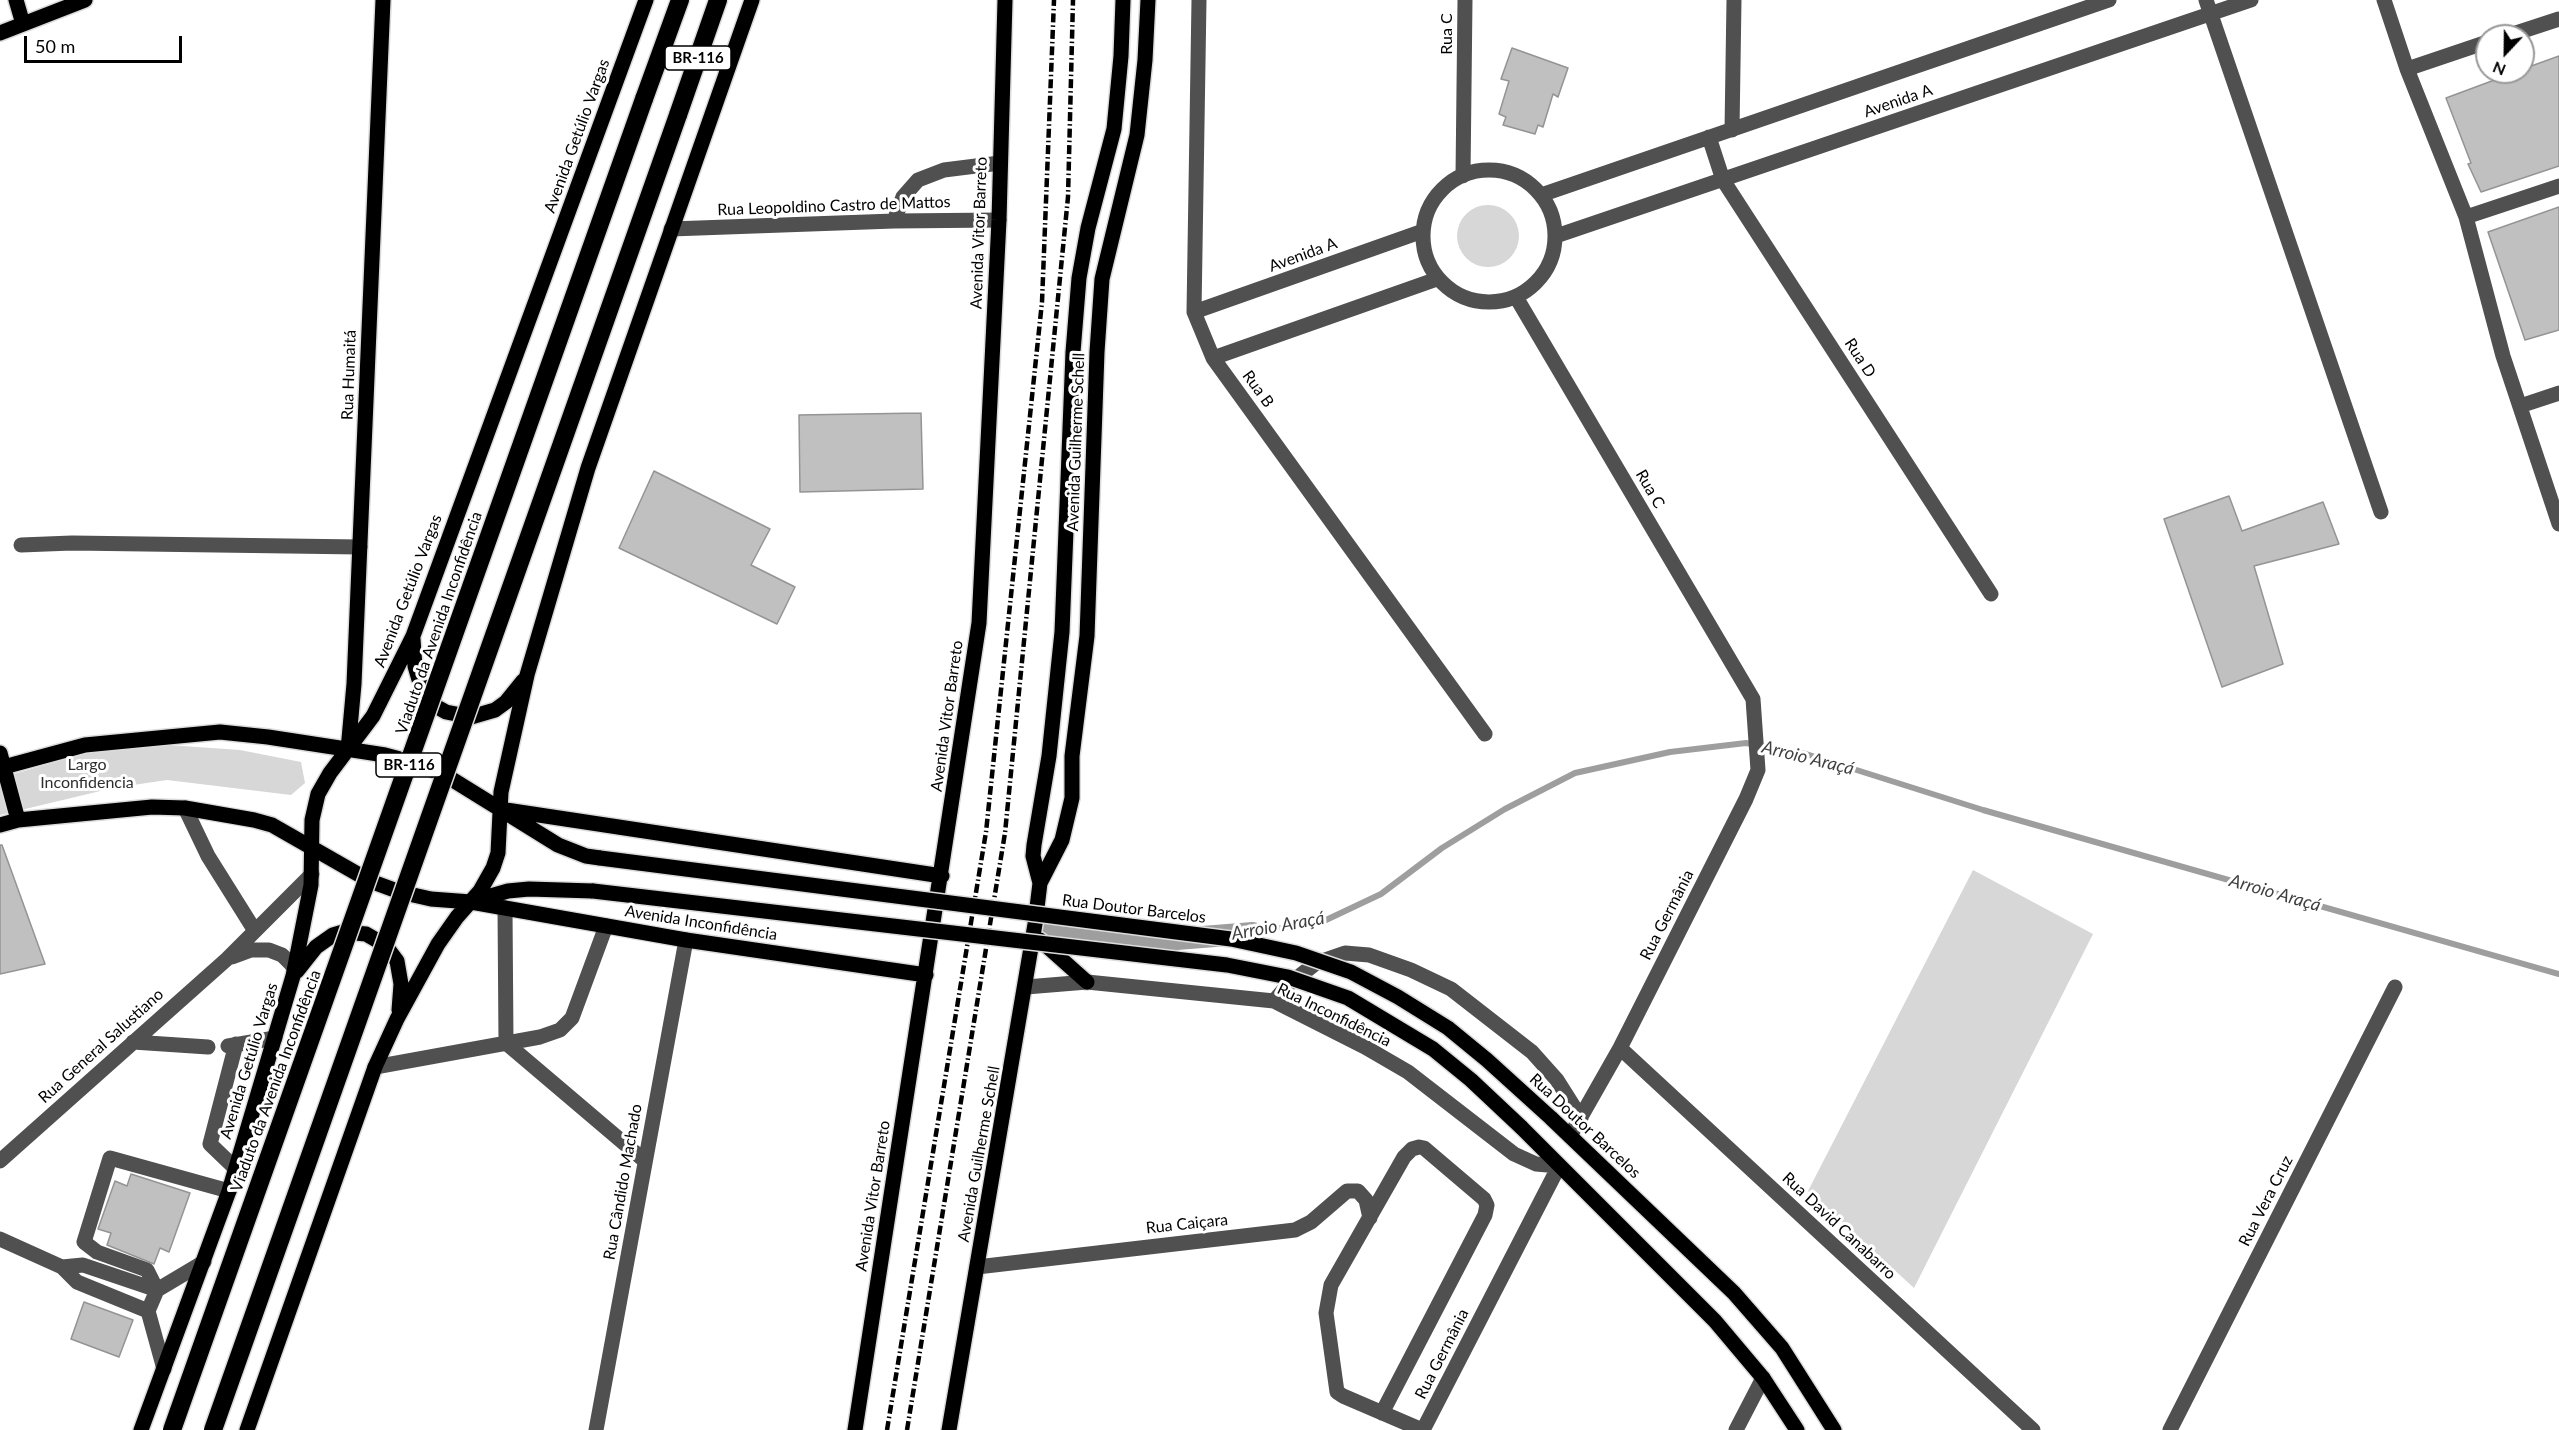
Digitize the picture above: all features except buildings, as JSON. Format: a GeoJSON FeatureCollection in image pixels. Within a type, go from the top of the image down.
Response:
{"type":"FeatureCollection","features":[{"type":"Feature","properties":{"kind":"highway","name":"Viaduto da Avenida Inconfidência"},"geometry":{"type":"LineString","coordinates":[[172,1430],[680,0]]}},
{"type":"Feature","properties":{"kind":"highway","name":"BR-116"},"geometry":{"type":"LineString","coordinates":[[213,1430],[718,0]]}},
{"type":"Feature","properties":{"kind":"main road"},"geometry":{"type":"LineString","coordinates":[[16,0],[23,24]]}},
{"type":"Feature","properties":{"kind":"main road"},"geometry":{"type":"LineString","coordinates":[[0,33],[85,0]]}},
{"type":"Feature","properties":{"kind":"main road","name":"Rua Humaitá"},"geometry":{"type":"LineString","coordinates":[[348,750],[354,684],[382,0]]}},
{"type":"Feature","properties":{"kind":"main road","name":"Avenida Getúlio Vargas"},"geometry":{"type":"LineString","coordinates":[[141,1430],[229,1191],[294,972],[312,874],[312,820],[318,794],[330,773],[382,701],[413,636],[646,0]]}},
{"type":"Feature","properties":{"kind":"main road"},"geometry":{"type":"LineString","coordinates":[[246,1430],[375,1067],[397,1019],[448,929],[488,879],[498,853],[502,783],[527,675],[588,468],[752,0]]}},
{"type":"Feature","properties":{"kind":"main road","name":"Avenida Vitor Barreto"},"geometry":{"type":"LineString","coordinates":[[855,1430],[942,876],[979,623],[999,220],[1005,0]]}},
{"type":"Feature","properties":{"kind":"main road","name":"Avenida Guilherme Schell"},"geometry":{"type":"LineString","coordinates":[[949,1430],[1034,934],[1040,884],[1034,856],[1049,756],[1062,632],[1073,352],[1079,278],[1088,228],[1114,129],[1121,56],[1123,0]]}},
{"type":"Feature","properties":{"kind":"main road","name":"Avenida Guilherme Schell"},"geometry":{"type":"LineString","coordinates":[[1040,884],[1054,859],[1068,819],[1072,798],[1072,756],[1087,636],[1097,352],[1102,279],[1137,135],[1146,60],[1148,0]]}},
{"type":"Feature","properties":{"kind":"main road"},"geometry":{"type":"LineString","coordinates":[[413,636],[415,666],[423,693],[437,708],[446,712],[471,717],[495,710],[514,693],[527,675]]}},
{"type":"Feature","properties":{"kind":"main road"},"geometry":{"type":"LineString","coordinates":[[18,820],[1,763],[85,745],[220,732],[385,755],[415,763],[445,776],[499,809],[942,876]]}},
{"type":"Feature","properties":{"kind":"main road","name":"Avenida Inconfidência"},"geometry":{"type":"LineString","coordinates":[[0,825],[18,820],[152,807],[185,808],[272,825],[370,880],[400,892],[431,899],[471,902],[686,940],[926,975]]}},
{"type":"Feature","properties":{"kind":"main road","name":"Rua Doutor Barcelos"},"geometry":{"type":"LineString","coordinates":[[499,809],[558,844],[586,856],[1231,939],[1296,953],[1351,972],[1398,997],[1448,1028],[1487,1060],[1570,1136],[1734,1293],[1782,1348],[1834,1430]]}},
{"type":"Feature","properties":{"kind":"main road","name":"Avenida Inconfidência"},"geometry":{"type":"LineString","coordinates":[[471,902],[519,890],[564,888],[1227,965],[1288,977],[1348,998],[1433,1049],[1471,1080],[1559,1166]]}},
{"type":"Feature","properties":{"kind":"main road"},"geometry":{"type":"LineString","coordinates":[[294,972],[323,941],[343,932],[366,934],[386,945],[398,961],[401,984],[397,1019]]}},
{"type":"Feature","properties":{"kind":"main road"},"geometry":{"type":"LineString","coordinates":[[1034,934],[1087,982]]}},
{"type":"Feature","properties":{"kind":"main road"},"geometry":{"type":"LineString","coordinates":[[1559,1166],[1714,1321],[1763,1378],[1797,1430]]}},
{"type":"Feature","properties":{"kind":"street","name":"Rua B"},"geometry":{"type":"LineString","coordinates":[[1199,0],[1194,312],[1213,358],[1485,734]]}},
{"type":"Feature","properties":{"kind":"street","name":"Rua C"},"geometry":{"type":"LineString","coordinates":[[1463,176],[1465,0]]}},
{"type":"Feature","properties":{"kind":"street"},"geometry":{"type":"LineString","coordinates":[[1732,130],[1734,0]]}},
{"type":"Feature","properties":{"kind":"street","name":"Avenida A"},"geometry":{"type":"LineString","coordinates":[[1541,195],[2109,0]]}},
{"type":"Feature","properties":{"kind":"street","name":"Avenida A"},"geometry":{"type":"LineString","coordinates":[[1556,236],[1723,180],[2208,7],[2251,0]]}},
{"type":"Feature","properties":{"kind":"street"},"geometry":{"type":"LineString","coordinates":[[2384,0],[2407,69],[2466,217],[2503,356],[2559,524]]}},
{"type":"Feature","properties":{"kind":"street"},"geometry":{"type":"LineString","coordinates":[[2208,7],[2381,512]]}},
{"type":"Feature","properties":{"kind":"street"},"geometry":{"type":"LineString","coordinates":[[2535,27],[2559,19]]}},
{"type":"Feature","properties":{"kind":"street"},"geometry":{"type":"LineString","coordinates":[[2407,69],[2475,46]]}},
{"type":"Feature","properties":{"kind":"street","name":"Rua D"},"geometry":{"type":"LineString","coordinates":[[1709,137],[1723,180],[1991,594]]}},
{"type":"Feature","properties":{"kind":"street"},"geometry":{"type":"LineString","coordinates":[[894,221],[903,196],[918,180],[944,170],[1000,163]]}},
{"type":"Feature","properties":{"kind":"street"},"geometry":{"type":"LineString","coordinates":[[1484,170],[1506,172],[1526,181],[1541,195],[1552,215],[1556,236],[1553,255],[1545,272],[1532,287],[1516,297],[1498,302],[1479,301],[1462,296],[1437,279],[1425,252],[1423,231],[1427,214],[1435,198],[1448,185],[1463,176],[1484,170]]}},
{"type":"Feature","properties":{"kind":"street"},"geometry":{"type":"LineString","coordinates":[[2466,217],[2559,186]]}},
{"type":"Feature","properties":{"kind":"street","name":"Rua Leopoldino Castro de Mattos"},"geometry":{"type":"LineString","coordinates":[[671,229],[894,221],[999,220]]}},
{"type":"Feature","properties":{"kind":"street","name":"Avenida A"},"geometry":{"type":"LineString","coordinates":[[1194,312],[1423,231]]}},
{"type":"Feature","properties":{"kind":"street"},"geometry":{"type":"LineString","coordinates":[[1213,358],[1437,279]]}},
{"type":"Feature","properties":{"kind":"street","name":"Rua C"},"geometry":{"type":"LineString","coordinates":[[1516,297],[1753,699]]}},
{"type":"Feature","properties":{"kind":"street"},"geometry":{"type":"LineString","coordinates":[[2520,406],[2559,393]]}},
{"type":"Feature","properties":{"kind":"street"},"geometry":{"type":"LineString","coordinates":[[21,545],[72,543],[360,547]]}},
{"type":"Feature","properties":{"kind":"street","name":"Rua Germânia"},"geometry":{"type":"LineString","coordinates":[[1570,1136],[1620,1048],[1746,799],[1758,770],[1752,716],[1753,699]]}},
{"type":"Feature","properties":{"kind":"street"},"geometry":{"type":"LineString","coordinates":[[185,808],[208,856],[255,931]]}},
{"type":"Feature","properties":{"kind":"street","name":"Rua General Salustiano"},"geometry":{"type":"LineString","coordinates":[[0,1161],[226,959],[312,874]]}},
{"type":"Feature","properties":{"kind":"street"},"geometry":{"type":"LineString","coordinates":[[506,908],[506,1044],[645,1161]]}},
{"type":"Feature","properties":{"kind":"street"},"geometry":{"type":"LineString","coordinates":[[375,1067],[506,1044],[560,1030],[572,1018],[606,926]]}},
{"type":"Feature","properties":{"kind":"street","name":"Rua Cândido Machado"},"geometry":{"type":"LineString","coordinates":[[596,1430],[686,940]]}},
{"type":"Feature","properties":{"kind":"street","name":"Rua General Salustiano"},"geometry":{"type":"LineString","coordinates":[[226,959],[251,950],[269,950],[282,955],[294,972]]}},
{"type":"Feature","properties":{"kind":"street"},"geometry":{"type":"LineString","coordinates":[[1274,1001],[1287,986],[1316,963],[1345,952],[1370,955],[1411,970],[1451,989],[1532,1052],[1557,1080],[1581,1118]]}},
{"type":"Feature","properties":{"kind":"street","name":"Rua Inconfidência"},"geometry":{"type":"LineString","coordinates":[[1026,987],[1087,982],[1274,1001],[1365,1047],[1408,1072],[1514,1154],[1536,1164],[1559,1166]]}},
{"type":"Feature","properties":{"kind":"street","name":"Rua Vera Cruz"},"geometry":{"type":"LineString","coordinates":[[2170,1430],[2394,987]]}},
{"type":"Feature","properties":{"kind":"street"},"geometry":{"type":"LineString","coordinates":[[236,1169],[210,1144],[232,1045],[275,1038]]}},
{"type":"Feature","properties":{"kind":"street"},"geometry":{"type":"LineString","coordinates":[[133,1042],[208,1047]]}},
{"type":"Feature","properties":{"kind":"street","name":"Rua David Canabarro"},"geometry":{"type":"LineString","coordinates":[[1620,1048],[2033,1430]]}},
{"type":"Feature","properties":{"kind":"street"},"geometry":{"type":"LineString","coordinates":[[1382,1413],[1485,1215],[1487,1205],[1476,1192],[1424,1148],[1419,1147],[1412,1149],[1404,1157],[1331,1285],[1326,1313],[1337,1392],[1382,1413],[1422,1430]]}},
{"type":"Feature","properties":{"kind":"street"},"geometry":{"type":"LineString","coordinates":[[157,1290],[147,1270],[98,1252],[84,1242],[110,1158],[229,1191]]}},
{"type":"Feature","properties":{"kind":"street","name":"Rua Germânia"},"geometry":{"type":"LineString","coordinates":[[1422,1430],[1559,1166]]}},
{"type":"Feature","properties":{"kind":"street","name":"Rua Caiçara"},"geometry":{"type":"LineString","coordinates":[[977,1267],[1295,1230],[1311,1222],[1347,1191],[1358,1191],[1366,1200],[1370,1218]]}},
{"type":"Feature","properties":{"kind":"street"},"geometry":{"type":"LineString","coordinates":[[0,1239],[62,1267],[77,1282],[148,1311]]}},
{"type":"Feature","properties":{"kind":"street"},"geometry":{"type":"LineString","coordinates":[[164,1369],[148,1311],[157,1290],[204,1262]]}},
{"type":"Feature","properties":{"kind":"street"},"geometry":{"type":"LineString","coordinates":[[62,1267],[83,1265],[157,1290]]}},
{"type":"Feature","properties":{"kind":"street"},"geometry":{"type":"LineString","coordinates":[[1736,1430],[1763,1378]]}},
{"type":"Feature","properties":{"kind":"green space"},"geometry":{"type":"Polygon","coordinates":[[[1488,205],[1505,210],[1510,214],[1514,219],[1519,236],[1514,253],[1510,258],[1505,262],[1488,267],[1471,262],[1466,258],[1462,253],[1457,236],[1462,219],[1466,214],[1471,210],[1488,205]]]}},
{"type":"Feature","properties":{"kind":"green space","name":"Largo Inconfidencia"},"geometry":{"type":"Polygon","coordinates":[[[168,745],[240,750],[301,762],[305,783],[291,795],[167,780],[113,788],[0,815],[0,778],[87,753],[168,745]]]}},
{"type":"Feature","properties":{"kind":"green space"},"geometry":{"type":"Polygon","coordinates":[[[1973,870],[2093,934],[1914,1288],[1808,1191],[1973,870]]]}},
{"type":"Feature","properties":{"kind":"waterway","name":"Arroio Araçá"},"geometry":{"type":"LineString","coordinates":[[1253,933],[1326,920],[1381,894],[1442,848],[1505,809],[1575,773],[1670,752],[1746,743],[1806,754],[1983,810],[2559,974]]}},
{"type":"Feature","properties":{"kind":"waterway","name":"Arroio Araçá"},"geometry":{"type":"LineString","coordinates":[[1038,929],[1164,940],[1253,933]]}},
{"type":"Feature","properties":{"kind":"railway"},"geometry":{"type":"LineString","coordinates":[[887,1430],[986,832],[1042,302],[1054,0]]}},
{"type":"Feature","properties":{"kind":"railway"},"geometry":{"type":"LineString","coordinates":[[907,1430],[1005,833],[1068,197],[1073,0]]}}]}
